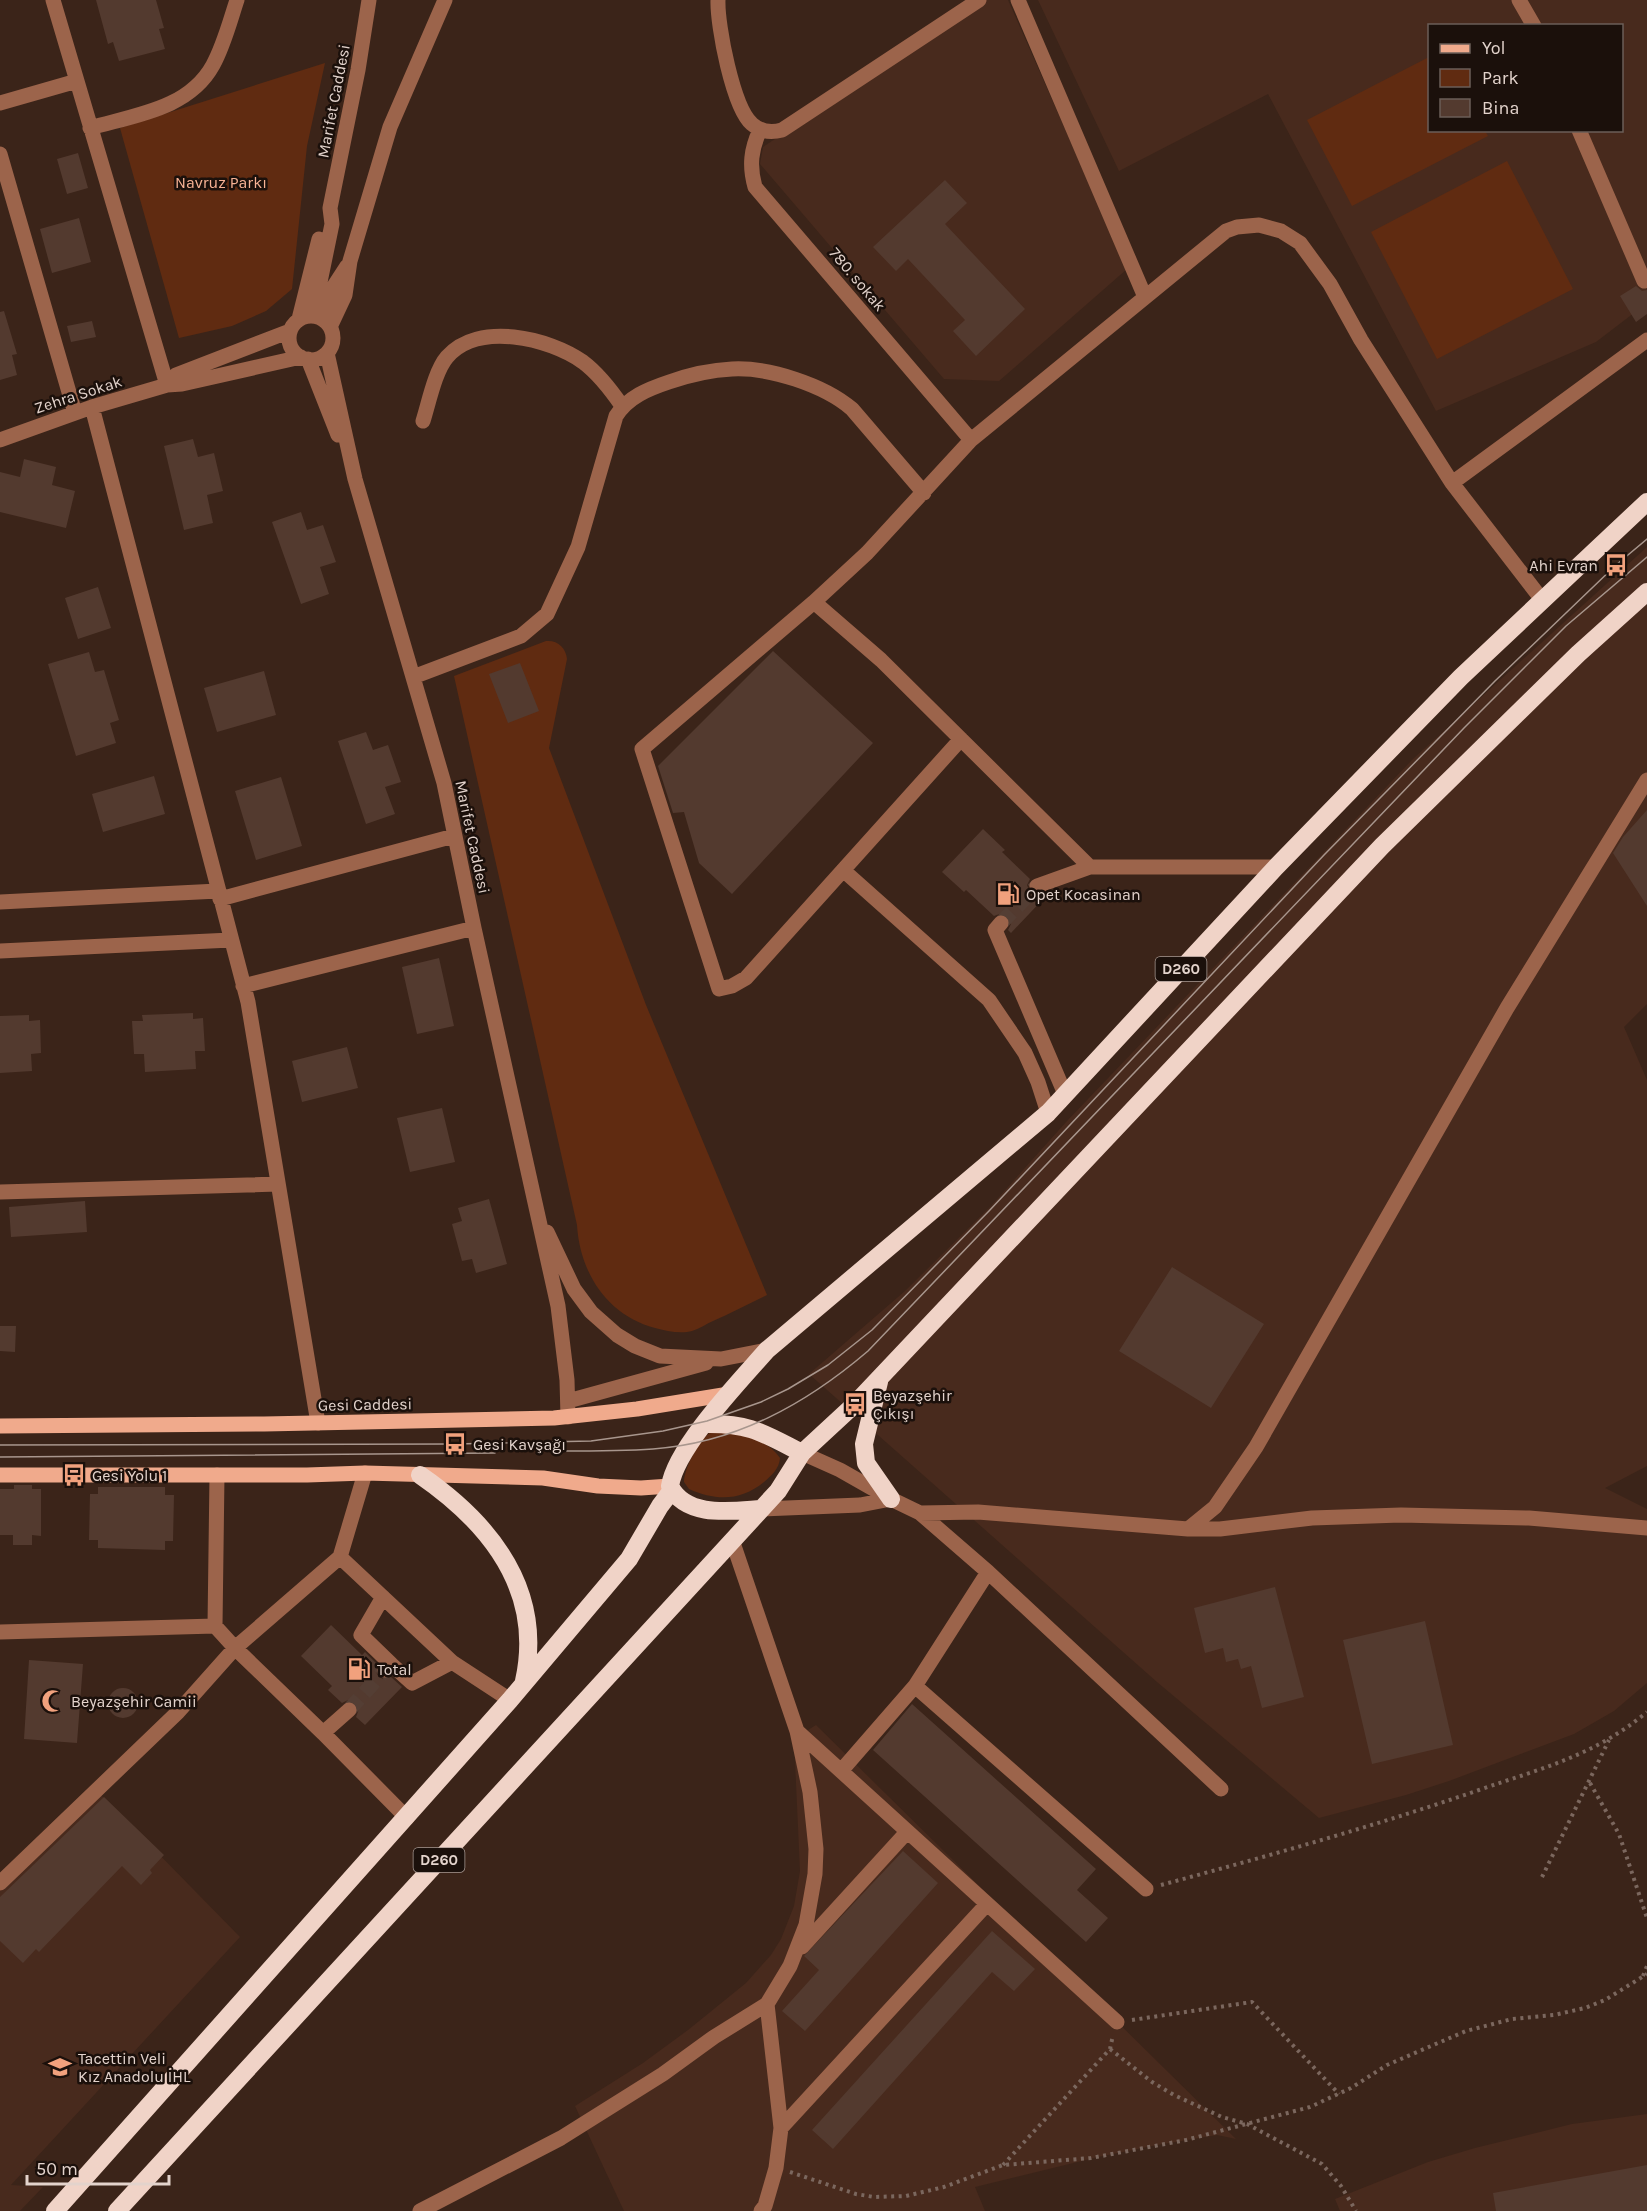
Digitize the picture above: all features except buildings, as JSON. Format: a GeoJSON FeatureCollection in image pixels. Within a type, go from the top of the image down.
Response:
{"type":"FeatureCollection","features":[{"type":"Feature","properties":{"kind":"highway","name":"D260"},"geometry":{"type":"LineString","coordinates":[[705,1424],[767,1350],[1048,1113],[1276,867],[1461,677],[1647,502]]}},
{"type":"Feature","properties":{"kind":"highway"},"geometry":{"type":"LineString","coordinates":[[671,1488],[682,1502],[704,1510],[725,1512],[760,1509],[778,1491],[802,1453],[880,1378],[1382,846],[1578,654],[1647,592]]}},
{"type":"Feature","properties":{"kind":"highway"},"geometry":{"type":"LineString","coordinates":[[880,1378],[864,1444],[866,1463],[891,1499]]}},
{"type":"Feature","properties":{"kind":"highway"},"geometry":{"type":"LineString","coordinates":[[55,2211],[407,1818],[629,1559],[671,1488],[671,1478],[680,1458],[705,1424],[725,1423],[756,1429],[802,1453]]}},
{"type":"Feature","properties":{"kind":"highway"},"geometry":{"type":"LineString","coordinates":[[420,1475],[441,1489],[477,1523],[493,1541],[514,1577],[521,1594],[528,1630],[528,1666],[524,1684]]}},
{"type":"Feature","properties":{"kind":"highway","name":"D260"},"geometry":{"type":"LineString","coordinates":[[117,2211],[760,1509]]}},
{"type":"Feature","properties":{"kind":"main road","name":"Gesi Caddesi"},"geometry":{"type":"LineString","coordinates":[[0,1426],[318,1423],[568,1417],[637,1409],[729,1394]]}},
{"type":"Feature","properties":{"kind":"main road"},"geometry":{"type":"LineString","coordinates":[[0,1475],[365,1473],[543,1478],[598,1486],[671,1488]]}},
{"type":"Feature","properties":{"kind":"street"},"geometry":{"type":"LineString","coordinates":[[53,0],[167,385]]}},
{"type":"Feature","properties":{"kind":"street"},"geometry":{"type":"LineString","coordinates":[[90,128],[164,107],[188,94],[198,85],[213,64],[237,0]]}},
{"type":"Feature","properties":{"kind":"street","name":"Marifet Caddesi"},"geometry":{"type":"LineString","coordinates":[[310,322],[323,221],[330,208],[358,70],[369,0]]}},
{"type":"Feature","properties":{"kind":"street"},"geometry":{"type":"LineString","coordinates":[[355,479],[304,358],[291,346],[310,322],[345,295],[350,261],[390,127],[445,0]]}},
{"type":"Feature","properties":{"kind":"street"},"geometry":{"type":"LineString","coordinates":[[718,0],[717,15],[735,88],[747,119],[760,130],[768,132],[782,130],[979,0]]}},
{"type":"Feature","properties":{"kind":"street"},"geometry":{"type":"LineString","coordinates":[[1018,0],[1145,297]]}},
{"type":"Feature","properties":{"kind":"street"},"geometry":{"type":"LineString","coordinates":[[1519,0],[1533,24]]}},
{"type":"Feature","properties":{"kind":"street"},"geometry":{"type":"LineString","coordinates":[[0,103],[76,81]]}},
{"type":"Feature","properties":{"kind":"street","name":"780. sokak"},"geometry":{"type":"LineString","coordinates":[[760,130],[751,156],[755,186],[971,441]]}},
{"type":"Feature","properties":{"kind":"street"},"geometry":{"type":"LineString","coordinates":[[1580,132],[1644,281]]}},
{"type":"Feature","properties":{"kind":"street"},"geometry":{"type":"LineString","coordinates":[[0,154],[75,413]]}},
{"type":"Feature","properties":{"kind":"street"},"geometry":{"type":"LineString","coordinates":[[961,739],[746,978],[732,986],[719,989],[642,749],[814,602],[867,553],[971,441],[1226,231],[1237,227],[1260,225],[1281,231],[1300,243],[1330,285],[1361,340],[1452,483],[1543,601]]}},
{"type":"Feature","properties":{"kind":"street"},"geometry":{"type":"LineString","coordinates":[[167,385],[176,375],[310,322]]}},
{"type":"Feature","properties":{"kind":"street"},"geometry":{"type":"LineString","coordinates":[[167,385],[182,384],[304,358],[322,357],[327,353],[333,340],[310,322]]}},
{"type":"Feature","properties":{"kind":"street"},"geometry":{"type":"LineString","coordinates":[[423,421],[441,364],[456,348],[466,342],[484,337],[524,339],[555,347],[570,354],[598,375],[622,406]]}},
{"type":"Feature","properties":{"kind":"street"},"geometry":{"type":"LineString","coordinates":[[1452,483],[1647,340]]}},
{"type":"Feature","properties":{"kind":"street"},"geometry":{"type":"LineString","coordinates":[[327,353],[355,479]]}},
{"type":"Feature","properties":{"kind":"street"},"geometry":{"type":"LineString","coordinates":[[413,677],[521,636],[547,614],[578,547],[612,426],[622,406],[634,396],[660,385],[697,374],[748,369],[785,376],[823,390],[843,402],[862,420],[924,493]]}},
{"type":"Feature","properties":{"kind":"street","name":"Zehra Sokak"},"geometry":{"type":"LineString","coordinates":[[0,440],[92,407],[167,385]]}},
{"type":"Feature","properties":{"kind":"street"},"geometry":{"type":"LineString","coordinates":[[92,407],[248,1002],[318,1423]]}},
{"type":"Feature","properties":{"kind":"street","name":"Marifet Caddesi"},"geometry":{"type":"LineString","coordinates":[[355,479],[444,783],[536,1207]]}},
{"type":"Feature","properties":{"kind":"street"},"geometry":{"type":"LineString","coordinates":[[814,602],[881,660],[1090,867]]}},
{"type":"Feature","properties":{"kind":"street"},"geometry":{"type":"LineString","coordinates":[[1188,1529],[1215,1507],[1237,1478],[1256,1447],[1507,1008],[1647,780]]}},
{"type":"Feature","properties":{"kind":"street"},"geometry":{"type":"LineString","coordinates":[[0,902],[219,895],[454,836]]}},
{"type":"Feature","properties":{"kind":"street"},"geometry":{"type":"LineString","coordinates":[[1037,886],[1090,867],[1276,867]]}},
{"type":"Feature","properties":{"kind":"street"},"geometry":{"type":"LineString","coordinates":[[843,870],[989,1000],[1025,1053],[1048,1113]]}},
{"type":"Feature","properties":{"kind":"street"},"geometry":{"type":"LineString","coordinates":[[1001,923],[995,930],[1065,1094]]}},
{"type":"Feature","properties":{"kind":"street"},"geometry":{"type":"LineString","coordinates":[[243,986],[474,928]]}},
{"type":"Feature","properties":{"kind":"street"},"geometry":{"type":"LineString","coordinates":[[0,951],[231,940]]}},
{"type":"Feature","properties":{"kind":"street"},"geometry":{"type":"LineString","coordinates":[[0,1192],[278,1184]]}},
{"type":"Feature","properties":{"kind":"street"},"geometry":{"type":"LineString","coordinates":[[536,1207],[574,1289],[600,1322],[635,1346],[660,1356],[721,1359]]}},
{"type":"Feature","properties":{"kind":"street"},"geometry":{"type":"LineString","coordinates":[[536,1207],[564,1343],[568,1417]]}},
{"type":"Feature","properties":{"kind":"street"},"geometry":{"type":"LineString","coordinates":[[568,1401],[721,1359],[767,1350]]}},
{"type":"Feature","properties":{"kind":"street"},"geometry":{"type":"LineString","coordinates":[[802,1453],[840,1470],[920,1514],[988,1572],[1221,1789]]}},
{"type":"Feature","properties":{"kind":"street"},"geometry":{"type":"LineString","coordinates":[[0,1883],[178,1712],[235,1648],[340,1557],[365,1473]]}},
{"type":"Feature","properties":{"kind":"street"},"geometry":{"type":"LineString","coordinates":[[217,1475],[215,1626],[407,1818]]}},
{"type":"Feature","properties":{"kind":"street"},"geometry":{"type":"LineString","coordinates":[[760,1509],[860,1505],[891,1499]]}},
{"type":"Feature","properties":{"kind":"street"},"geometry":{"type":"LineString","coordinates":[[920,1514],[978,1512],[1188,1529],[1220,1529],[1312,1518],[1401,1515],[1529,1518],[1647,1528]]}},
{"type":"Feature","properties":{"kind":"street"},"geometry":{"type":"LineString","coordinates":[[420,2211],[521,2160],[610,2109],[714,2037],[767,2004],[796,1953],[812,1900],[816,1849],[810,1792],[797,1731],[732,1540]]}},
{"type":"Feature","properties":{"kind":"street"},"geometry":{"type":"LineString","coordinates":[[340,1557],[452,1662],[510,1700]]}},
{"type":"Feature","properties":{"kind":"street"},"geometry":{"type":"LineString","coordinates":[[841,1771],[915,1686],[988,1572]]}},
{"type":"Feature","properties":{"kind":"street"},"geometry":{"type":"LineString","coordinates":[[383,1597],[361,1635],[388,1667],[412,1683],[452,1662]]}},
{"type":"Feature","properties":{"kind":"street"},"geometry":{"type":"LineString","coordinates":[[0,1632],[215,1626]]}},
{"type":"Feature","properties":{"kind":"street"},"geometry":{"type":"LineString","coordinates":[[915,1686],[1146,1889]]}},
{"type":"Feature","properties":{"kind":"street"},"geometry":{"type":"LineString","coordinates":[[323,1733],[349,1710]]}},
{"type":"Feature","properties":{"kind":"street"},"geometry":{"type":"LineString","coordinates":[[797,1731],[1117,2022]]}},
{"type":"Feature","properties":{"kind":"street"},"geometry":{"type":"LineString","coordinates":[[796,1953],[907,1832]]}},
{"type":"Feature","properties":{"kind":"street"},"geometry":{"type":"LineString","coordinates":[[781,2128],[987,1904]]}},
{"type":"Feature","properties":{"kind":"street"},"geometry":{"type":"LineString","coordinates":[[761,2211],[768,2197],[776,2168],[781,2128],[767,2004]]}},
{"type":"Feature","properties":{"kind":"path"},"geometry":{"type":"LineString","coordinates":[[1146,1889],[1309,1845],[1581,1755],[1609,1740],[1647,1712]]}},
{"type":"Feature","properties":{"kind":"path"},"geometry":{"type":"LineString","coordinates":[[1542,1877],[1609,1740]]}},
{"type":"Feature","properties":{"kind":"path"},"geometry":{"type":"LineString","coordinates":[[1589,1782],[1619,1834],[1647,1918]]}},
{"type":"Feature","properties":{"kind":"path"},"geometry":{"type":"LineString","coordinates":[[776,2168],[856,2194],[892,2197],[944,2187],[1003,2165],[1091,2158],[1186,2140],[1310,2107],[1339,2094],[1387,2065],[1466,2031],[1512,2019],[1554,2015],[1585,2008],[1605,2000],[1645,1975],[1647,1966]]}},
{"type":"Feature","properties":{"kind":"path"},"geometry":{"type":"LineString","coordinates":[[1117,2022],[1252,2002],[1339,2094]]}},
{"type":"Feature","properties":{"kind":"path"},"geometry":{"type":"LineString","coordinates":[[1003,2165],[1110,2049],[1152,2082],[1174,2095],[1198,2107],[1247,2124],[1322,2164],[1341,2186],[1356,2211]]}},
{"type":"Feature","properties":{"kind":"shaded area"},"geometry":{"type":"Polygon","coordinates":[[[983,0],[1008,0],[1127,269],[999,381],[944,379],[760,164],[763,147],[983,0]]]}},
{"type":"Feature","properties":{"kind":"shaded area"},"geometry":{"type":"Polygon","coordinates":[[[1038,0],[1647,0],[1647,303],[1596,342],[1436,411],[1268,94],[1119,171],[1038,0]]]}},
{"type":"Feature","properties":{"kind":"shaded area"},"geometry":{"type":"Polygon","coordinates":[[[1647,547],[1647,1004],[1624,1027],[1647,1080],[1647,1466],[1605,1488],[1647,1509],[1647,1683],[1614,1711],[1574,1734],[1449,1781],[1319,1818],[1157,1682],[809,1374],[905,1291],[991,1206],[1067,1121],[1413,759],[1647,547]]]}},
{"type":"Feature","properties":{"kind":"shaded area"},"geometry":{"type":"Polygon","coordinates":[[[816,1725],[1236,2139],[1217,2135],[1157,2145],[975,2187],[985,2211],[624,2211],[575,2106],[643,2063],[688,2030],[746,1983],[771,1955],[781,1939],[794,1906],[800,1871],[794,1739],[816,1725]]]}},
{"type":"Feature","properties":{"kind":"shaded area","name":"Tacettin Veli Kız Anadolu İHL"},"geometry":{"type":"Polygon","coordinates":[[[99,1793],[240,1937],[11,2185],[43,2187],[20,2211],[0,2211],[0,1885],[99,1793]]]}},
{"type":"Feature","properties":{"kind":"shaded area"},"geometry":{"type":"Polygon","coordinates":[[[1647,2114],[1647,2211],[1340,2211],[1335,2199],[1428,2162],[1475,2148],[1572,2124],[1647,2114]]]}},
{"type":"Feature","properties":{"kind":"green space"},"geometry":{"type":"Polygon","coordinates":[[[1428,58],[1428,132],[1486,132],[1488,136],[1352,206],[1307,120],[1428,58]]]}},
{"type":"Feature","properties":{"kind":"green space","name":"Navruz Parkı"},"geometry":{"type":"Polygon","coordinates":[[[325,63],[307,146],[292,289],[266,311],[232,326],[179,338],[120,128],[325,63]]]}},
{"type":"Feature","properties":{"kind":"green space"},"geometry":{"type":"Polygon","coordinates":[[[1507,161],[1573,289],[1437,359],[1371,232],[1507,161]]]}},
{"type":"Feature","properties":{"kind":"green space"},"geometry":{"type":"Polygon","coordinates":[[[546,641],[561,646],[567,659],[549,748],[646,1005],[767,1295],[688,1332],[659,1329],[638,1322],[623,1313],[599,1290],[584,1260],[454,676],[546,641]]]}},
{"type":"Feature","properties":{"kind":"green space"},"geometry":{"type":"Polygon","coordinates":[[[725,1427],[769,1447],[780,1458],[777,1469],[764,1482],[737,1496],[709,1496],[689,1489],[684,1482],[685,1476],[697,1447],[711,1432],[725,1427]]]}},
{"type":"Feature","properties":{"kind":"tunnel"},"geometry":{"type":"LineString","coordinates":[[1001,923],[1037,886]]}},
{"type":"Feature","properties":{"kind":"tunnel"},"geometry":{"type":"LineString","coordinates":[[349,1710],[385,1670]]}},
{"type":"Feature","properties":{"kind":"tram line"},"geometry":{"type":"LineString","coordinates":[[0,1445],[455,1444],[591,1441],[663,1431],[707,1421],[761,1402],[788,1389],[828,1365],[872,1330],[989,1211],[1324,855],[1495,681],[1616,565],[1647,539]]}},
{"type":"Feature","properties":{"kind":"tram line"},"geometry":{"type":"LineString","coordinates":[[561,1451],[653,1449],[713,1439],[768,1418],[795,1404],[868,1351],[1464,728],[1566,626],[1647,557]]}},
{"type":"Feature","properties":{"kind":"tram line"},"geometry":{"type":"LineString","coordinates":[[0,1457],[495,1453]]}},
{"type":"Feature","properties":{"kind":"place","name":"Ahi Evran"},"geometry":{"type":"Point","coordinates":[1616,565]}},
{"type":"Feature","properties":{"kind":"place","name":"Opet Kocasinan"},"geometry":{"type":"Point","coordinates":[1008,894]}},
{"type":"Feature","properties":{"kind":"place","name":"Beyazşehir Çıkışı"},"geometry":{"type":"Point","coordinates":[855,1404]}},
{"type":"Feature","properties":{"kind":"place","name":"Gesi Kavşağı"},"geometry":{"type":"Point","coordinates":[455,1444]}},
{"type":"Feature","properties":{"kind":"place","name":"Gesi Yolu 1"},"geometry":{"type":"Point","coordinates":[74,1475]}},
{"type":"Feature","properties":{"kind":"place","name":"Total"},"geometry":{"type":"Point","coordinates":[359,1669]}},
{"type":"Feature","properties":{"kind":"place","name":"Beyazşehir Camii"},"geometry":{"type":"Point","coordinates":[53,1701]}},
{"type":"Feature","properties":{"kind":"place","name":"Tacettin Veli Kız Anadolu İHL"},"geometry":{"type":"Point","coordinates":[60,2067]}}]}
